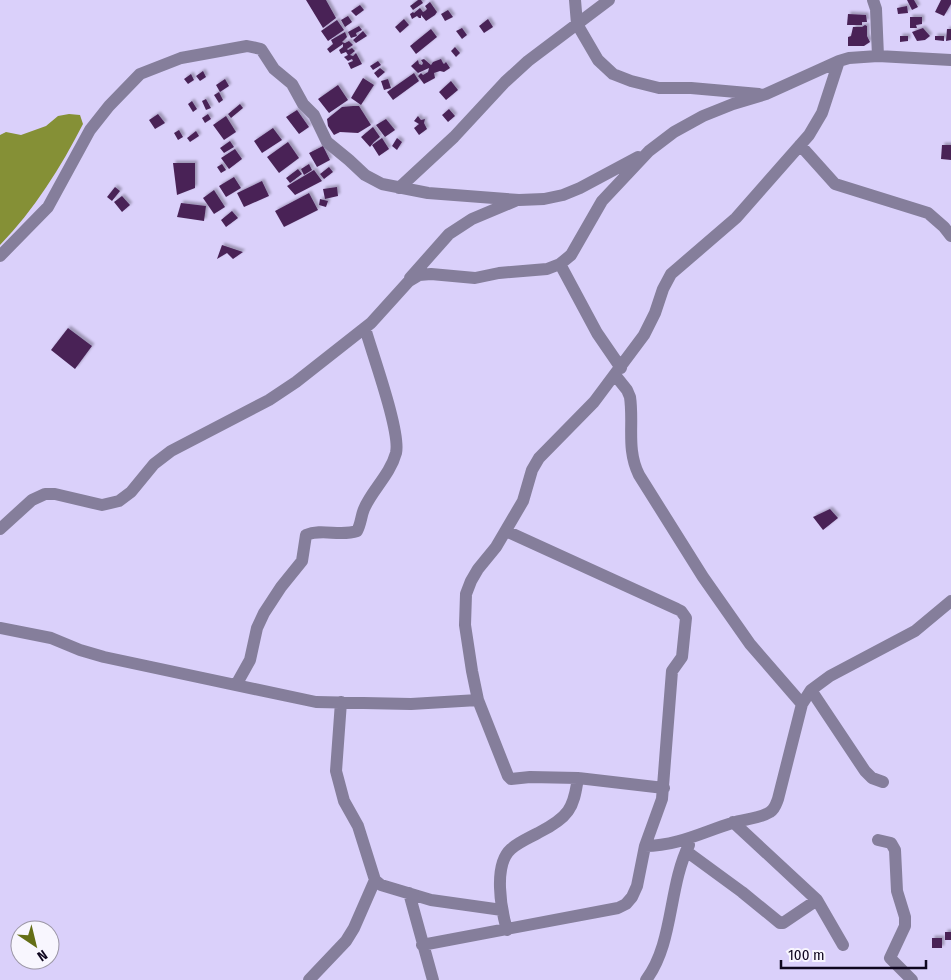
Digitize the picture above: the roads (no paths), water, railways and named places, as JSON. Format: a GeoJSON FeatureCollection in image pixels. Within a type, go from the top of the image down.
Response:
{"type":"FeatureCollection","features":[{"type":"Feature","properties":{"kind":"street"},"geometry":{"type":"LineString","coordinates":[[575,0],[577,24],[598,60],[613,74],[659,88],[691,88],[766,94]]}},
{"type":"Feature","properties":{"kind":"street"},"geometry":{"type":"LineString","coordinates":[[399,188],[454,136],[505,82],[528,61],[609,0]]}},
{"type":"Feature","properties":{"kind":"street"},"geometry":{"type":"LineString","coordinates":[[872,0],[876,8],[878,56]]}},
{"type":"Feature","properties":{"kind":"street"},"geometry":{"type":"LineString","coordinates":[[0,256],[48,207],[90,130],[109,106],[140,74],[181,58],[247,46],[261,49],[274,69],[292,84],[304,104],[314,115],[326,142],[372,180],[399,188],[428,193],[519,200],[563,195],[580,188],[649,151],[674,132],[704,116],[732,104],[766,94],[839,61],[850,58],[878,56],[951,60]]}},
{"type":"Feature","properties":{"kind":"street"},"geometry":{"type":"LineString","coordinates":[[664,788],[578,778],[530,777],[511,779],[508,776],[478,700],[465,625],[466,594],[478,570],[496,547],[523,501],[532,470],[539,458],[594,402],[618,371],[651,323],[662,289],[672,274],[736,218],[809,135],[822,113],[839,61]]}},
{"type":"Feature","properties":{"kind":"street"},"geometry":{"type":"LineString","coordinates":[[800,146],[835,184],[928,213],[951,236]]}},
{"type":"Feature","properties":{"kind":"street"},"geometry":{"type":"LineString","coordinates":[[409,281],[419,275],[431,274],[475,278],[499,273],[547,269],[560,264],[571,255],[602,201],[649,151]]}},
{"type":"Feature","properties":{"kind":"street"},"geometry":{"type":"LineString","coordinates":[[0,529],[32,500],[45,494],[55,494],[102,504],[119,501],[131,492],[154,464],[171,451],[269,400],[296,382],[365,328],[380,314],[449,234],[472,219],[519,200]]}},
{"type":"Feature","properties":{"kind":"street"},"geometry":{"type":"LineString","coordinates":[[560,264],[630,397],[631,452],[634,465],[703,577],[750,644],[802,704]]}},
{"type":"Feature","properties":{"kind":"street"},"geometry":{"type":"LineString","coordinates":[[236,685],[250,660],[257,628],[264,613],[281,587],[302,561],[306,535],[315,532],[349,534],[357,531],[363,510],[385,477],[394,458],[396,452],[395,432],[365,328]]}},
{"type":"Feature","properties":{"kind":"street"},"geometry":{"type":"LineString","coordinates":[[422,945],[618,908],[626,904],[637,886],[645,846],[662,799],[671,678],[672,671],[682,657],[686,618],[684,614],[677,608],[506,531]]}},
{"type":"Feature","properties":{"kind":"street"},"geometry":{"type":"LineString","coordinates":[[645,846],[666,845],[692,838],[733,822],[768,813],[776,805],[802,704],[811,690],[830,676],[915,631],[951,601]]}},
{"type":"Feature","properties":{"kind":"street"},"geometry":{"type":"LineString","coordinates":[[0,628],[51,638],[80,650],[104,657],[316,702],[411,704],[478,700]]}},
{"type":"Feature","properties":{"kind":"street"},"geometry":{"type":"LineString","coordinates":[[811,690],[865,771],[872,778],[883,782]]}},
{"type":"Feature","properties":{"kind":"street"},"geometry":{"type":"LineString","coordinates":[[341,702],[336,771],[344,802],[358,826],[375,880],[382,885],[442,902],[502,910]]}},
{"type":"Feature","properties":{"kind":"street"},"geometry":{"type":"LineString","coordinates":[[507,930],[502,910],[501,873],[504,858],[517,844],[546,829],[564,816],[573,802],[578,778]]}},
{"type":"Feature","properties":{"kind":"street"},"geometry":{"type":"LineString","coordinates":[[733,822],[817,900],[843,945]]}},
{"type":"Feature","properties":{"kind":"street"},"geometry":{"type":"LineString","coordinates":[[646,980],[660,956],[678,872],[692,838]]}},
{"type":"Feature","properties":{"kind":"street"},"geometry":{"type":"LineString","coordinates":[[878,840],[891,843],[895,850],[897,891],[905,916],[905,926],[890,958],[912,980]]}},
{"type":"Feature","properties":{"kind":"street"},"geometry":{"type":"LineString","coordinates":[[686,851],[742,892],[780,924],[783,924],[817,900]]}},
{"type":"Feature","properties":{"kind":"street"},"geometry":{"type":"LineString","coordinates":[[309,980],[335,955],[346,941],[354,928],[375,880]]}},
{"type":"Feature","properties":{"kind":"street"},"geometry":{"type":"LineString","coordinates":[[409,893],[433,980]]}}]}
